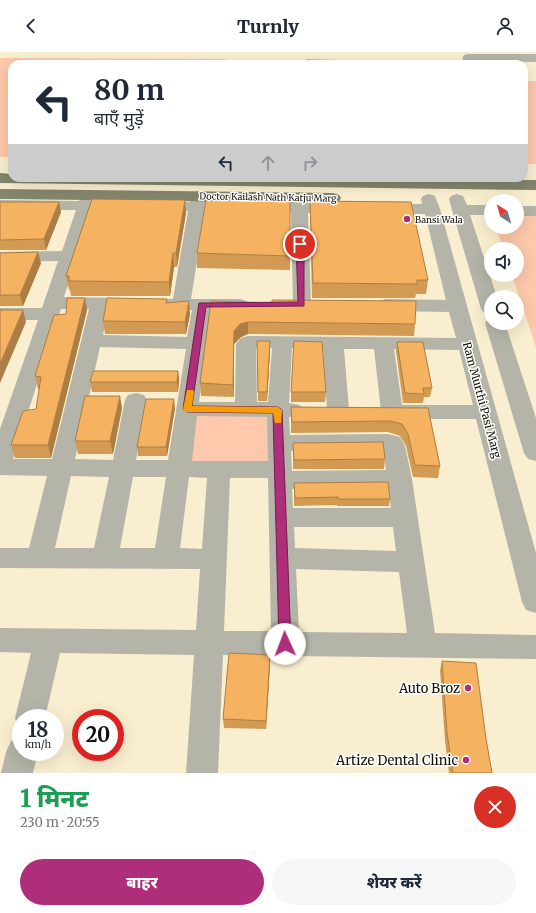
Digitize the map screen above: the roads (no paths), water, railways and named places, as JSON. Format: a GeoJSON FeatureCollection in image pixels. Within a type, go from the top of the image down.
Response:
{"type":"FeatureCollection","features":[{"type":"Feature","properties":{"kind":"main road"},"geometry":{"type":"LineString","coordinates":[[3,198],[14,182]]}},
{"type":"Feature","properties":{"kind":"main road","name":"Doctor Kailash Nath Katju Marg"},"geometry":{"type":"LineString","coordinates":[[520,182],[536,185]]}},
{"type":"Feature","properties":{"kind":"main road"},"geometry":{"type":"LineString","coordinates":[[430,204],[536,200]]}},
{"type":"Feature","properties":{"kind":"street"},"geometry":{"type":"LineString","coordinates":[[468,58],[536,58]]}},
{"type":"Feature","properties":{"kind":"street"},"geometry":{"type":"LineString","coordinates":[[3,198],[87,201],[430,204]]}},
{"type":"Feature","properties":{"kind":"street"},"geometry":{"type":"LineString","coordinates":[[0,463],[5,435],[51,309],[87,201]]}},
{"type":"Feature","properties":{"kind":"street"},"geometry":{"type":"LineString","coordinates":[[166,558],[197,343],[191,304],[198,201]]}},
{"type":"Feature","properties":{"kind":"street"},"geometry":{"type":"LineString","coordinates":[[299,202],[302,305]]}},
{"type":"Feature","properties":{"kind":"street","name":"Ram Murthi Pasi Marg"},"geometry":{"type":"LineString","coordinates":[[430,204],[536,602]]}},
{"type":"Feature","properties":{"kind":"street"},"geometry":{"type":"LineString","coordinates":[[484,209],[458,204],[485,290]]}},
{"type":"Feature","properties":{"kind":"street"},"geometry":{"type":"LineString","coordinates":[[524,211],[536,211]]}},
{"type":"Feature","properties":{"kind":"street"},"geometry":{"type":"LineString","coordinates":[[0,257],[69,256]]}},
{"type":"Feature","properties":{"kind":"street"},"geometry":{"type":"LineString","coordinates":[[40,558],[77,400],[92,372],[91,341],[100,304]]}},
{"type":"Feature","properties":{"kind":"street"},"geometry":{"type":"LineString","coordinates":[[0,314],[100,304],[256,305]]}},
{"type":"Feature","properties":{"kind":"street"},"geometry":{"type":"LineString","coordinates":[[372,305],[457,306]]}},
{"type":"Feature","properties":{"kind":"street"},"geometry":{"type":"LineString","coordinates":[[497,330],[536,453]]}},
{"type":"Feature","properties":{"kind":"street"},"geometry":{"type":"LineString","coordinates":[[91,341],[197,343]]}},
{"type":"Feature","properties":{"kind":"street"},"geometry":{"type":"LineString","coordinates":[[246,410],[246,344],[250,342],[467,344]]}},
{"type":"Feature","properties":{"kind":"street"},"geometry":{"type":"LineString","coordinates":[[282,343],[278,410],[285,644]]}},
{"type":"Feature","properties":{"kind":"street"},"geometry":{"type":"LineString","coordinates":[[333,343],[338,411]]}},
{"type":"Feature","properties":{"kind":"street"},"geometry":{"type":"LineString","coordinates":[[383,344],[392,412]]}},
{"type":"Feature","properties":{"kind":"street"},"geometry":{"type":"LineString","coordinates":[[170,372],[193,372]]}},
{"type":"Feature","properties":{"kind":"street"},"geometry":{"type":"LineString","coordinates":[[77,400],[135,400],[246,410],[485,412]]}},
{"type":"Feature","properties":{"kind":"street"},"geometry":{"type":"LineString","coordinates":[[105,558],[135,400]]}},
{"type":"Feature","properties":{"kind":"street"},"geometry":{"type":"LineString","coordinates":[[279,443],[392,443],[396,449],[423,646]]}},
{"type":"Feature","properties":{"kind":"street"},"geometry":{"type":"LineString","coordinates":[[0,467],[219,469],[280,475],[400,479]]}},
{"type":"Feature","properties":{"kind":"street"},"geometry":{"type":"LineString","coordinates":[[202,773],[208,643],[219,469]]}},
{"type":"Feature","properties":{"kind":"street"},"geometry":{"type":"LineString","coordinates":[[281,517],[405,518]]}},
{"type":"Feature","properties":{"kind":"street"},"geometry":{"type":"LineString","coordinates":[[0,558],[214,559]]}},
{"type":"Feature","properties":{"kind":"street"},"geometry":{"type":"LineString","coordinates":[[282,558],[411,562]]}},
{"type":"Feature","properties":{"kind":"street"},"geometry":{"type":"LineString","coordinates":[[0,640],[536,647]]}},
{"type":"Feature","properties":{"kind":"street"},"geometry":{"type":"LineString","coordinates":[[32,709],[48,641]]}},
{"type":"Feature","properties":{"kind":"street"},"geometry":{"type":"LineString","coordinates":[[17,773],[20,761]]}},
{"type":"Feature","properties":{"kind":"place","name":"Bansi Wala"},"geometry":{"type":"Point","coordinates":[407,219]}},
{"type":"Feature","properties":{"kind":"place","name":"Auto Broz"},"geometry":{"type":"Point","coordinates":[468,688]}},
{"type":"Feature","properties":{"kind":"place","name":"Artize Dental Clinic"},"geometry":{"type":"Point","coordinates":[466,760]}}]}
